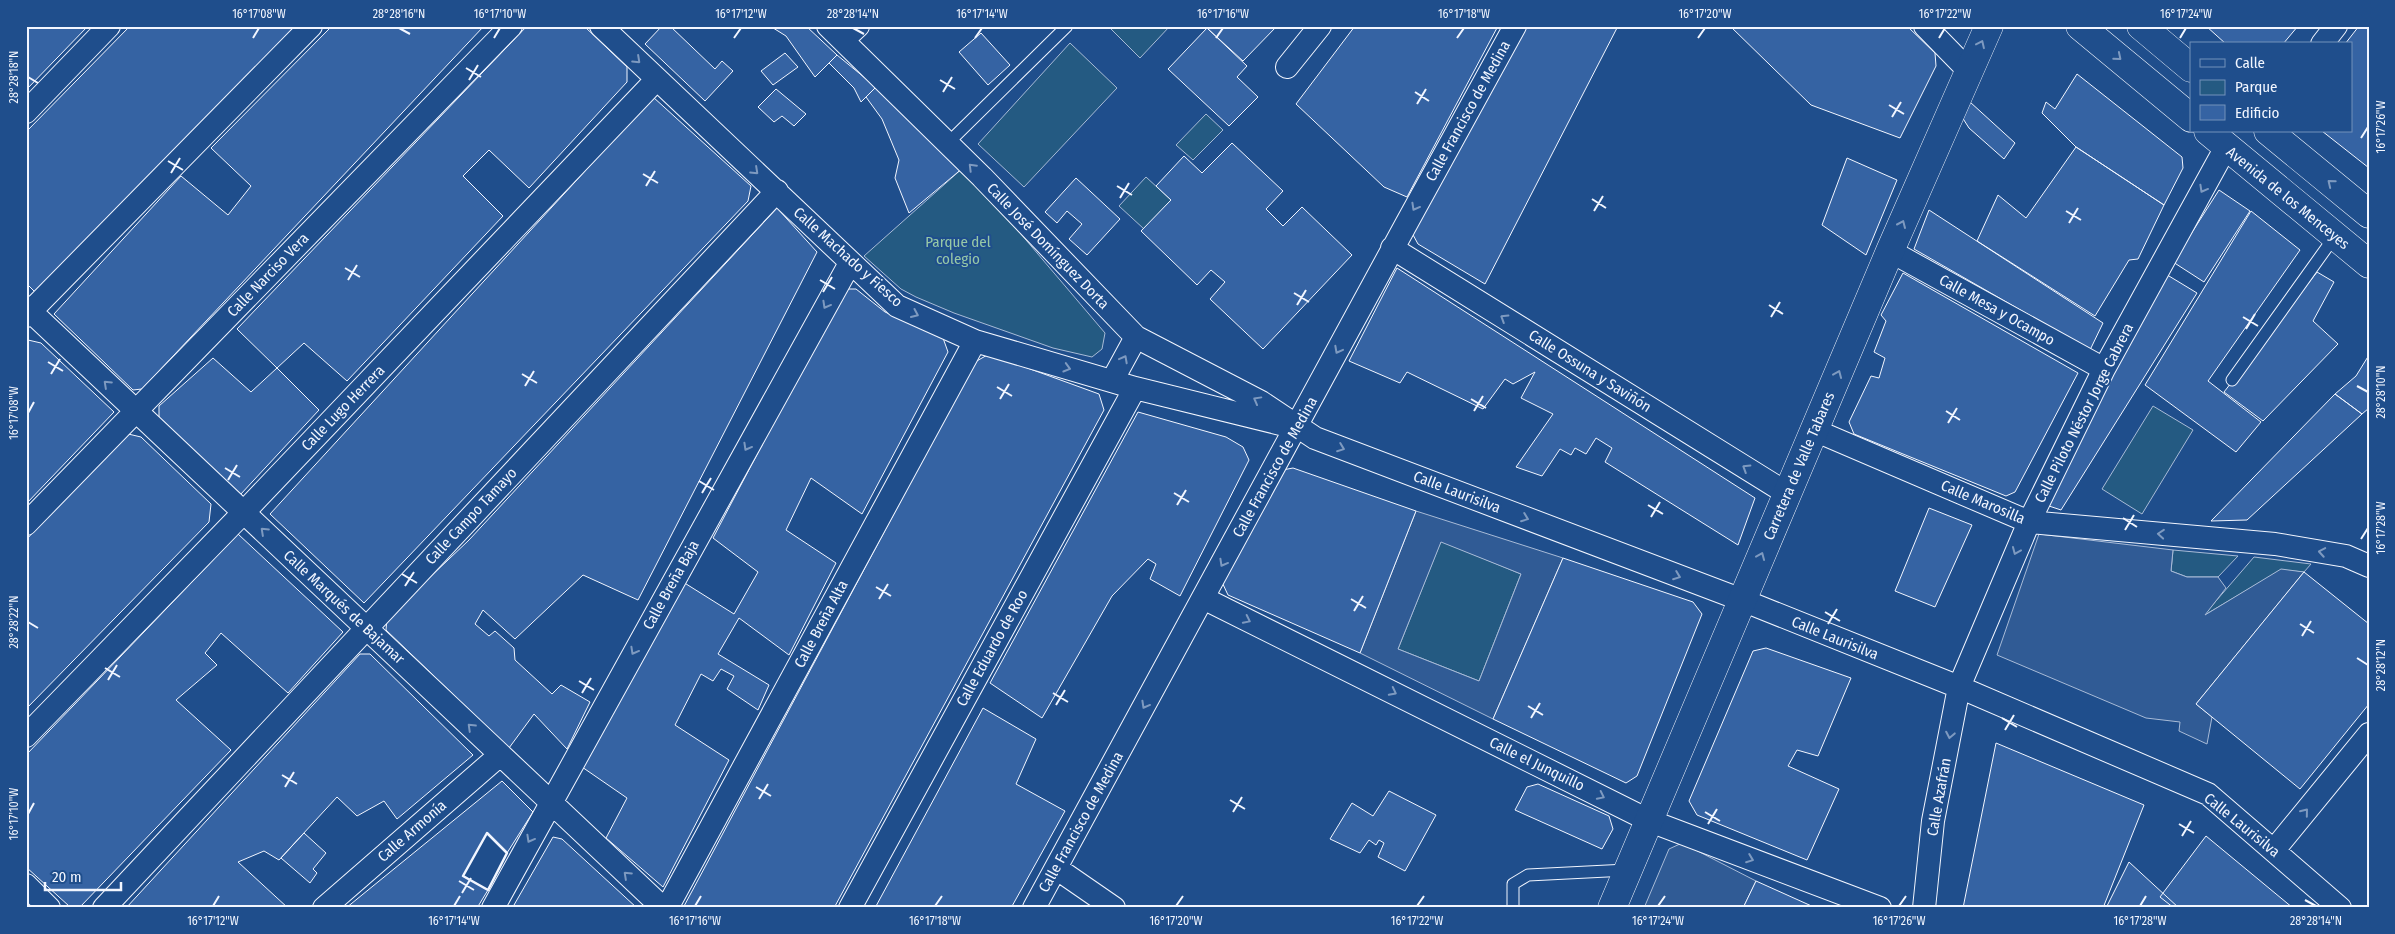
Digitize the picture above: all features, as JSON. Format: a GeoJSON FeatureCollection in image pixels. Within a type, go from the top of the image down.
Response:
{"type":"FeatureCollection","features":[{"type":"Feature","properties":{"kind":"main road","name":"Carretera de Valle Tabares"},"geometry":{"type":"LineString","coordinates":[[1612,908],[1890,251],[1989,26]]}},
{"type":"Feature","properties":{"kind":"main road"},"geometry":{"type":"LineString","coordinates":[[2080,26],[2190,117]]}},
{"type":"Feature","properties":{"kind":"main road"},"geometry":{"type":"LineString","coordinates":[[2141,26],[2190,67]]}},
{"type":"Feature","properties":{"kind":"main road"},"geometry":{"type":"LineString","coordinates":[[2269,132],[2369,214]]}},
{"type":"Feature","properties":{"kind":"main road","name":"Avenida de los Menceyes"},"geometry":{"type":"LineString","coordinates":[[2217,139],[2369,264]]}},
{"type":"Feature","properties":{"kind":"street"},"geometry":{"type":"LineString","coordinates":[[26,112],[109,26]]}},
{"type":"Feature","properties":{"kind":"street"},"geometry":{"type":"LineString","coordinates":[[28,311],[311,26]]}},
{"type":"Feature","properties":{"kind":"street","name":"Calle Narciso Vera"},"geometry":{"type":"LineString","coordinates":[[26,524],[511,26]]}},
{"type":"Feature","properties":{"kind":"street","name":"Calle Machado y Fiesco"},"geometry":{"type":"LineString","coordinates":[[601,26],[897,306],[975,341],[1135,388],[1297,428]]}},
{"type":"Feature","properties":{"kind":"street"},"geometry":{"type":"LineString","coordinates":[[1287,67],[1320,26]]}},
{"type":"Feature","properties":{"kind":"street","name":"Calle Francisco de Medina"},"geometry":{"type":"LineString","coordinates":[[1034,908],[1297,428],[1392,248],[1515,26]]}},
{"type":"Feature","properties":{"kind":"street"},"geometry":{"type":"LineString","coordinates":[[1925,26],[1969,71]]}},
{"type":"Feature","properties":{"kind":"street"},"geometry":{"type":"LineString","coordinates":[[2324,42],[2336,26]]}},
{"type":"Feature","properties":{"kind":"street","name":"Calle José Domínguez Dorta"},"geometry":{"type":"LineString","coordinates":[[843,31],[948,143],[1136,337],[1261,402],[1297,428]]}},
{"type":"Feature","properties":{"kind":"street","name":"Calle Lugo Herrera"},"geometry":{"type":"LineString","coordinates":[[26,736],[244,512],[658,79]]}},
{"type":"Feature","properties":{"kind":"street","name":"Calle Piloto Néstor Jorge Cabrera"},"geometry":{"type":"LineString","coordinates":[[1958,687],[2029,522],[2217,139]]}},
{"type":"Feature","properties":{"kind":"street","name":"Calle Campo Tamayo"},"geometry":{"type":"LineString","coordinates":[[104,908],[777,191]]}},
{"type":"Feature","properties":{"kind":"street","name":"Calle Ossuna y Saviñón"},"geometry":{"type":"LineString","coordinates":[[1392,248],[1788,494]]}},
{"type":"Feature","properties":{"kind":"street","name":"Calle Mesa y Ocampo"},"geometry":{"type":"LineString","coordinates":[[1890,251],[2104,369]]}},
{"type":"Feature","properties":{"kind":"street","name":"Calle Breña Baja"},"geometry":{"type":"LineString","coordinates":[[492,908],[850,263]]}},
{"type":"Feature","properties":{"kind":"street","name":"Calle Marqués de Bajamar"},"geometry":{"type":"LineString","coordinates":[[28,311],[244,512],[663,908]]}},
{"type":"Feature","properties":{"kind":"street"},"geometry":{"type":"LineString","coordinates":[[1112,381],[1136,337]]}},
{"type":"Feature","properties":{"kind":"street","name":"Calle Breña Alta"},"geometry":{"type":"LineString","coordinates":[[667,908],[975,341]]}},
{"type":"Feature","properties":{"kind":"street","name":"Calle Eduardo de Roo"},"geometry":{"type":"LineString","coordinates":[[850,908],[1135,388]]}},
{"type":"Feature","properties":{"kind":"street","name":"Calle Laurisilva"},"geometry":{"type":"LineString","coordinates":[[1297,428],[1315,438],[1742,600],[1958,687],[2208,794],[2340,908]]}},
{"type":"Feature","properties":{"kind":"street","name":"Calle Marosilla"},"geometry":{"type":"LineString","coordinates":[[1814,430],[2029,522],[2275,544],[2346,556],[2369,566]]}},
{"type":"Feature","properties":{"kind":"street","name":"Calle el Junquillo"},"geometry":{"type":"LineString","coordinates":[[1204,598],[1650,821],[1880,908]]}},
{"type":"Feature","properties":{"kind":"street","name":"Calle Azafrán"},"geometry":{"type":"LineString","coordinates":[[1924,908],[1933,821],[1958,687]]}},
{"type":"Feature","properties":{"kind":"street"},"geometry":{"type":"LineString","coordinates":[[2274,850],[2369,734]]}},
{"type":"Feature","properties":{"kind":"street","name":"Calle Armonía"},"geometry":{"type":"LineString","coordinates":[[324,908],[500,755]]}},
{"type":"Feature","properties":{"kind":"street"},"geometry":{"type":"LineString","coordinates":[[1056,868],[1114,908]]}},
{"type":"Feature","properties":{"kind":"street"},"geometry":{"type":"LineString","coordinates":[[26,886],[49,908]]}},
{"type":"Feature","properties":{"kind":"lane"},"geometry":{"type":"LineString","coordinates":[[948,143],[1067,26]]}},
{"type":"Feature","properties":{"kind":"lane"},"geometry":{"type":"LineString","coordinates":[[2232,380],[2335,236]]}},
{"type":"Feature","properties":{"kind":"lane"},"geometry":{"type":"LineString","coordinates":[[1513,908],[1513,884],[1528,875],[1628,870]]}},
{"type":"Feature","properties":{"kind":"green space"},"geometry":{"type":"Polygon","coordinates":[[[1108,26],[1170,26],[1140,58],[1108,26]]]}},
{"type":"Feature","properties":{"kind":"green space"},"geometry":{"type":"Polygon","coordinates":[[[1070,43],[1117,88],[1024,187],[978,144],[1070,43]]]}},
{"type":"Feature","properties":{"kind":"green space"},"geometry":{"type":"Polygon","coordinates":[[[1206,114],[1223,130],[1193,160],[1176,145],[1206,114]]]}},
{"type":"Feature","properties":{"kind":"green space","name":"Parque del colegio"},"geometry":{"type":"Polygon","coordinates":[[[964,167],[1105,333],[1102,349],[1092,357],[1053,348],[954,313],[916,297],[901,289],[864,256],[964,167]]]}},
{"type":"Feature","properties":{"kind":"green space"},"geometry":{"type":"Polygon","coordinates":[[[1146,177],[1171,200],[1144,229],[1119,206],[1146,177]]]}},
{"type":"Feature","properties":{"kind":"green space"},"geometry":{"type":"Polygon","coordinates":[[[2153,406],[2193,430],[2142,514],[2102,489],[2153,406]]]}},
{"type":"Feature","properties":{"kind":"green space"},"geometry":{"type":"Polygon","coordinates":[[[1441,541],[1521,574],[1479,681],[1398,649],[1441,541]]]}},
{"type":"Feature","properties":{"kind":"green space"},"geometry":{"type":"Polygon","coordinates":[[[2173,550],[2238,556],[2218,577],[2187,577],[2171,571],[2173,550]]]}},
{"type":"Feature","properties":{"kind":"green space"},"geometry":{"type":"Polygon","coordinates":[[[2254,557],[2311,564],[2304,572],[2281,570],[2203,616],[2254,557]]]}},
{"type":"Feature","properties":{"kind":"shaded area"},"geometry":{"type":"Polygon","coordinates":[[[1416,511],[1563,558],[1493,719],[1360,653],[1416,511]],[[1441,542],[1398,649],[1479,681],[1521,574],[1441,542]]]}},
{"type":"Feature","properties":{"kind":"shaded area"},"geometry":{"type":"Polygon","coordinates":[[[2039,534],[2173,550],[2171,571],[2187,577],[2218,577],[2226,588],[2205,615],[2281,569],[2304,572],[2196,704],[2212,717],[2207,744],[2179,731],[2180,722],[2146,718],[1997,655],[2039,534]]]}},
{"type":"Feature","properties":{"kind":"shaded area"},"geometry":{"type":"Polygon","coordinates":[[[1682,843],[1756,881],[1743,908],[1644,908],[1669,849],[1682,843]]]}},
{"type":"Feature","properties":{"kind":"building"},"geometry":{"type":"Polygon","coordinates":[[[26,26],[88,26],[26,90],[26,26]]]}},
{"type":"Feature","properties":{"kind":"building"},"geometry":{"type":"Polygon","coordinates":[[[130,26],[297,26],[36,293],[26,283],[26,132],[130,26]]]}},
{"type":"Feature","properties":{"kind":"building"},"geometry":{"type":"Polygon","coordinates":[[[332,26],[484,26],[142,389],[133,390],[54,314],[181,176],[228,215],[251,186],[211,148],[332,26]]]}},
{"type":"Feature","properties":{"kind":"building"},"geometry":{"type":"Polygon","coordinates":[[[527,26],[584,26],[627,67],[627,82],[529,188],[489,150],[463,176],[503,216],[347,381],[304,343],[277,368],[237,329],[527,26]]]}},
{"type":"Feature","properties":{"kind":"building"},"geometry":{"type":"Polygon","coordinates":[[[662,26],[670,26],[715,69],[722,61],[733,71],[705,101],[645,44],[662,26]]]}},
{"type":"Feature","properties":{"kind":"building"},"geometry":{"type":"Polygon","coordinates":[[[770,26],[806,26],[837,55],[815,77],[786,36],[770,26]]]}},
{"type":"Feature","properties":{"kind":"building"},"geometry":{"type":"Polygon","coordinates":[[[1209,26],[1277,26],[1243,61],[1207,28],[1209,26]]]}},
{"type":"Feature","properties":{"kind":"building"},"geometry":{"type":"Polygon","coordinates":[[[1355,26],[1498,26],[1407,197],[1384,187],[1296,104],[1355,26]]]}},
{"type":"Feature","properties":{"kind":"building"},"geometry":{"type":"Polygon","coordinates":[[[1522,26],[1618,26],[1485,284],[1418,244],[1412,233],[1522,26]]]}},
{"type":"Feature","properties":{"kind":"building"},"geometry":{"type":"Polygon","coordinates":[[[1730,26],[1907,26],[1935,53],[1936,66],[1900,138],[1811,105],[1730,26]]]}},
{"type":"Feature","properties":{"kind":"building"},"geometry":{"type":"Polygon","coordinates":[[[2206,26],[2298,26],[2285,42],[2224,42],[2206,26]]]}},
{"type":"Feature","properties":{"kind":"building"},"geometry":{"type":"Polygon","coordinates":[[[2359,26],[2369,26],[2369,168],[2323,132],[2352,132],[2352,42],[2347,42],[2359,26]]]}},
{"type":"Feature","properties":{"kind":"building"},"geometry":{"type":"Polygon","coordinates":[[[1207,28],[1247,66],[1237,77],[1258,97],[1229,126],[1168,69],[1207,28]]]}},
{"type":"Feature","properties":{"kind":"building"},"geometry":{"type":"Polygon","coordinates":[[[981,33],[1010,65],[988,85],[959,52],[981,33]]]}},
{"type":"Feature","properties":{"kind":"building"},"geometry":{"type":"Polygon","coordinates":[[[785,53],[798,67],[773,85],[761,71],[785,53]]]}},
{"type":"Feature","properties":{"kind":"building"},"geometry":{"type":"Polygon","coordinates":[[[837,55],[876,87],[861,102],[854,88],[829,63],[837,55]]]}},
{"type":"Feature","properties":{"kind":"building"},"geometry":{"type":"Polygon","coordinates":[[[2077,74],[2182,157],[2183,168],[2164,205],[2076,147],[2042,113],[2046,102],[2055,109],[2077,74]]]}},
{"type":"Feature","properties":{"kind":"building"},"geometry":{"type":"Polygon","coordinates":[[[876,87],[964,167],[909,213],[895,178],[899,160],[882,119],[866,97],[876,87]]]}},
{"type":"Feature","properties":{"kind":"building"},"geometry":{"type":"Polygon","coordinates":[[[776,89],[806,114],[794,126],[782,116],[774,122],[758,107],[776,89]]]}},
{"type":"Feature","properties":{"kind":"building"},"geometry":{"type":"Polygon","coordinates":[[[653,97],[751,186],[748,201],[364,603],[270,514],[653,97]]]}},
{"type":"Feature","properties":{"kind":"building"},"geometry":{"type":"Polygon","coordinates":[[[1970,102],[2015,143],[2004,159],[1969,128],[1962,117],[1970,102]]]}},
{"type":"Feature","properties":{"kind":"building"},"geometry":{"type":"Polygon","coordinates":[[[1232,143],[1283,191],[1266,209],[1283,226],[1302,207],[1352,255],[1263,349],[1210,299],[1225,282],[1211,270],[1197,285],[1141,231],[1171,200],[1156,186],[1184,156],[1202,173],[1232,143]]]}},
{"type":"Feature","properties":{"kind":"building"},"geometry":{"type":"Polygon","coordinates":[[[2076,147],[2164,205],[2138,259],[2129,260],[2095,316],[1977,241],[1998,195],[2026,218],[2076,147]]]}},
{"type":"Feature","properties":{"kind":"building"},"geometry":{"type":"Polygon","coordinates":[[[1847,158],[1897,180],[1866,255],[1822,225],[1847,158]]]}},
{"type":"Feature","properties":{"kind":"building"},"geometry":{"type":"Polygon","coordinates":[[[1076,178],[1120,219],[1087,255],[1069,239],[1082,224],[1067,211],[1057,223],[1045,212],[1076,178]]]}},
{"type":"Feature","properties":{"kind":"building"},"geometry":{"type":"Polygon","coordinates":[[[2219,190],[2250,211],[2204,282],[2173,262],[2219,190]]]}},
{"type":"Feature","properties":{"kind":"building"},"geometry":{"type":"Polygon","coordinates":[[[777,208],[817,252],[638,600],[583,575],[515,639],[483,610],[475,624],[489,636],[495,631],[514,648],[515,660],[552,694],[561,685],[590,702],[567,749],[534,714],[509,748],[386,630],[387,618],[469,540],[777,208]]]}},
{"type":"Feature","properties":{"kind":"building"},"geometry":{"type":"Polygon","coordinates":[[[1929,210],[2103,323],[2090,350],[1914,249],[1929,210]]]}},
{"type":"Feature","properties":{"kind":"building"},"geometry":{"type":"Polygon","coordinates":[[[2251,211],[2300,250],[2208,381],[2261,422],[2236,452],[2145,385],[2251,211]]]}},
{"type":"Feature","properties":{"kind":"building"},"geometry":{"type":"Polygon","coordinates":[[[1397,268],[1755,498],[1738,545],[1605,462],[1612,448],[1596,438],[1586,454],[1575,448],[1571,455],[1560,449],[1542,476],[1516,467],[1553,414],[1521,398],[1535,372],[1513,384],[1505,379],[1483,409],[1407,372],[1400,383],[1349,361],[1397,268]]]}},
{"type":"Feature","properties":{"kind":"building"},"geometry":{"type":"Polygon","coordinates":[[[2317,272],[2334,282],[2313,321],[2338,344],[2263,421],[2224,392],[2317,272]]]}},
{"type":"Feature","properties":{"kind":"building"},"geometry":{"type":"Polygon","coordinates":[[[1903,273],[2078,373],[2015,492],[2006,496],[1854,434],[1849,422],[1871,376],[1879,378],[1885,358],[1874,352],[1886,321],[1881,315],[1903,273]]]}},
{"type":"Feature","properties":{"kind":"building"},"geometry":{"type":"Polygon","coordinates":[[[2164,273],[2197,293],[2061,510],[2049,506],[2047,497],[2164,273]]]}},
{"type":"Feature","properties":{"kind":"building"},"geometry":{"type":"Polygon","coordinates":[[[844,289],[856,289],[885,312],[943,338],[948,352],[862,514],[811,478],[786,530],[836,563],[789,655],[739,618],[718,654],[769,685],[758,710],[727,689],[734,676],[721,669],[713,681],[701,674],[675,725],[729,760],[663,887],[606,838],[627,798],[582,767],[683,582],[734,614],[758,572],[713,538],[844,289]]]}},
{"type":"Feature","properties":{"kind":"building"},"geometry":{"type":"Polygon","coordinates":[[[28,340],[41,343],[114,412],[26,504],[28,340]]]}},
{"type":"Feature","properties":{"kind":"building"},"geometry":{"type":"Polygon","coordinates":[[[989,354],[1099,394],[1104,410],[834,908],[683,908],[975,362],[989,354]]]}},
{"type":"Feature","properties":{"kind":"building"},"geometry":{"type":"Polygon","coordinates":[[[2369,355],[2369,408],[2362,414],[2335,394],[2356,376],[2369,355]]]}},
{"type":"Feature","properties":{"kind":"building"},"geometry":{"type":"Polygon","coordinates":[[[213,358],[251,392],[277,368],[319,410],[240,495],[159,417],[159,406],[213,358]]]}},
{"type":"Feature","properties":{"kind":"building"},"geometry":{"type":"Polygon","coordinates":[[[2335,394],[2362,414],[2247,520],[2211,521],[2335,394]]]}},
{"type":"Feature","properties":{"kind":"building"},"geometry":{"type":"Polygon","coordinates":[[[1138,412],[1226,437],[1243,447],[1249,460],[1180,596],[1150,579],[1156,564],[1148,559],[1112,596],[1042,718],[990,683],[1138,412]]]}},
{"type":"Feature","properties":{"kind":"building"},"geometry":{"type":"Polygon","coordinates":[[[124,433],[141,437],[211,504],[209,522],[26,709],[26,540],[124,433]]]}},
{"type":"Feature","properties":{"kind":"building"},"geometry":{"type":"Polygon","coordinates":[[[1293,468],[1416,511],[1360,653],[1228,595],[1221,580],[1277,471],[1293,468]]]}},
{"type":"Feature","properties":{"kind":"building"},"geometry":{"type":"Polygon","coordinates":[[[1929,508],[1972,525],[1935,607],[1895,591],[1929,508]]]}},
{"type":"Feature","properties":{"kind":"building"},"geometry":{"type":"Polygon","coordinates":[[[238,534],[343,632],[288,693],[221,633],[205,653],[217,665],[176,700],[231,750],[80,907],[69,906],[26,867],[26,755],[238,534]]]}},
{"type":"Feature","properties":{"kind":"building"},"geometry":{"type":"Polygon","coordinates":[[[1563,558],[1693,602],[1702,614],[1637,776],[1626,783],[1493,719],[1563,558]]]}},
{"type":"Feature","properties":{"kind":"building"},"geometry":{"type":"Polygon","coordinates":[[[2304,572],[2369,624],[2369,704],[2300,789],[2196,704],[2304,572]]]}},
{"type":"Feature","properties":{"kind":"building"},"geometry":{"type":"Polygon","coordinates":[[[1766,648],[1851,678],[1818,756],[1797,750],[1788,766],[1839,789],[1807,860],[1697,815],[1689,801],[1753,651],[1766,648]]]}},
{"type":"Feature","properties":{"kind":"building"},"geometry":{"type":"Polygon","coordinates":[[[360,654],[370,654],[473,755],[397,819],[384,801],[357,816],[337,797],[279,860],[264,851],[238,862],[288,908],[126,908],[360,654]]]}},
{"type":"Feature","properties":{"kind":"building"},"geometry":{"type":"Polygon","coordinates":[[[983,708],[1036,739],[1016,784],[1065,811],[1011,908],[875,908],[983,708]]]}},
{"type":"Feature","properties":{"kind":"building"},"geometry":{"type":"Polygon","coordinates":[[[1996,743],[2144,805],[2103,908],[1963,908],[1996,743]]]}},
{"type":"Feature","properties":{"kind":"building"},"geometry":{"type":"Polygon","coordinates":[[[502,781],[533,812],[507,853],[487,833],[463,876],[488,890],[477,908],[346,908],[502,781]]]}},
{"type":"Feature","properties":{"kind":"building"},"geometry":{"type":"Polygon","coordinates":[[[1538,784],[1609,816],[1613,829],[1602,849],[1515,810],[1527,787],[1538,784]]]}},
{"type":"Feature","properties":{"kind":"building"},"geometry":{"type":"Polygon","coordinates":[[[1389,791],[1436,815],[1405,871],[1378,857],[1384,843],[1379,840],[1376,845],[1369,840],[1360,853],[1330,839],[1352,803],[1373,816],[1389,791]]]}},
{"type":"Feature","properties":{"kind":"building"},"geometry":{"type":"Polygon","coordinates":[[[304,833],[326,853],[313,869],[317,873],[310,883],[281,858],[304,833]]]}},
{"type":"Feature","properties":{"kind":"building"},"geometry":{"type":"Polygon","coordinates":[[[2206,836],[2293,908],[2174,908],[2160,897],[2206,836]]]}},
{"type":"Feature","properties":{"kind":"building"},"geometry":{"type":"Polygon","coordinates":[[[553,837],[562,839],[637,908],[520,908],[514,905],[553,837]]]}},
{"type":"Feature","properties":{"kind":"building"},"geometry":{"type":"Polygon","coordinates":[[[2129,862],[2179,908],[2106,908],[2129,862]]]}},
{"type":"Feature","properties":{"kind":"building"},"geometry":{"type":"Polygon","coordinates":[[[1756,881],[1816,908],[1743,908],[1756,881]]]}},
{"type":"Feature","properties":{"kind":"wall"},"geometry":{"type":"LineString","coordinates":[[487,833],[507,853],[488,890],[463,876],[487,833]]}}]}
